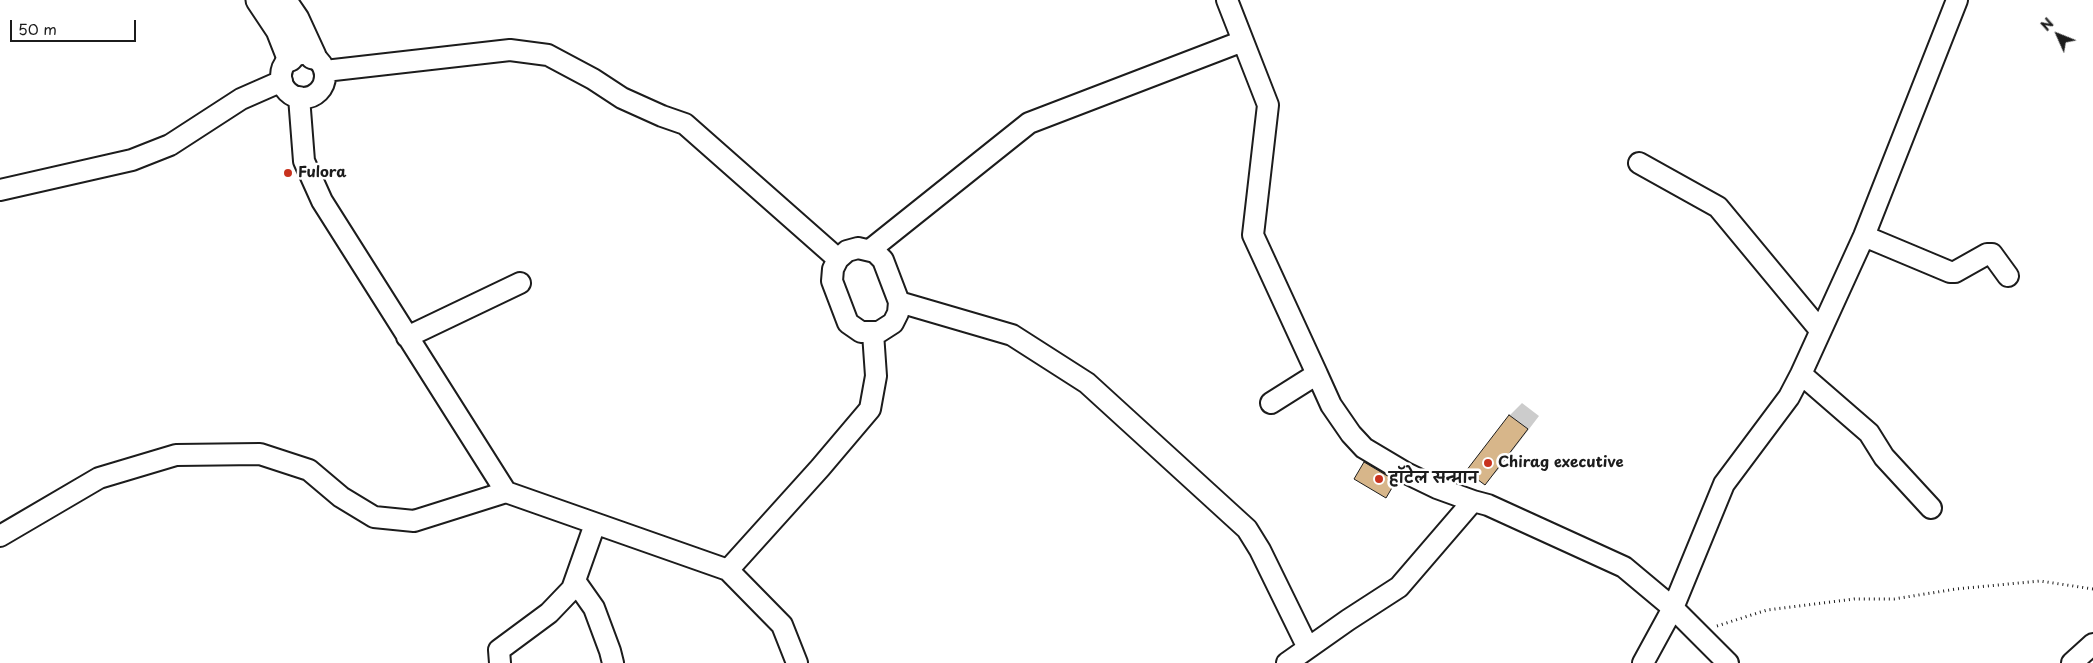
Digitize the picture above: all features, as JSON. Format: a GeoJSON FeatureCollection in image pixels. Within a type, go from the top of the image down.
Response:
{"type":"FeatureCollection","features":[{"type":"Feature","properties":{"kind":"main road"},"geometry":{"type":"LineString","coordinates":[[260,0],[302,66]]}},
{"type":"Feature","properties":{"kind":"main road"},"geometry":{"type":"LineString","coordinates":[[284,0],[296,19],[302,66]]}},
{"type":"Feature","properties":{"kind":"street"},"geometry":{"type":"LineString","coordinates":[[1227,0],[1268,106],[1253,235],[1331,405],[1351,434],[1364,448],[1406,473],[1437,488],[1473,501],[1488,504],[1624,567],[1673,608],[1728,663]]}},
{"type":"Feature","properties":{"kind":"street"},"geometry":{"type":"LineString","coordinates":[[1643,663],[1673,608],[1724,484],[1789,397],[1801,374],[1864,236],[1957,0]]}},
{"type":"Feature","properties":{"kind":"street"},"geometry":{"type":"LineString","coordinates":[[870,250],[1029,123],[1243,41]]}},
{"type":"Feature","properties":{"kind":"street"},"geometry":{"type":"LineString","coordinates":[[0,190],[132,160],[170,145],[241,99],[302,66],[510,50],[548,55],[593,79],[622,98],[685,124],[838,259]]}},
{"type":"Feature","properties":{"kind":"street"},"geometry":{"type":"LineString","coordinates":[[302,66],[324,83],[317,93],[305,98],[288,92],[302,66]]}},
{"type":"Feature","properties":{"kind":"street"},"geometry":{"type":"LineString","coordinates":[[299,97],[304,161],[322,201],[506,492]]}},
{"type":"Feature","properties":{"kind":"street"},"geometry":{"type":"LineString","coordinates":[[1639,163],[1718,207],[1820,330]]}},
{"type":"Feature","properties":{"kind":"street"},"geometry":{"type":"LineString","coordinates":[[1864,236],[1950,272],[1955,272],[1987,254],[1992,254],[2008,276]]}},
{"type":"Feature","properties":{"kind":"street"},"geometry":{"type":"LineString","coordinates":[[852,249],[870,250],[883,260],[899,302],[898,313],[892,323],[884,330],[873,333],[861,332],[848,323],[832,281],[833,269],[838,259],[852,249]]}},
{"type":"Feature","properties":{"kind":"street"},"geometry":{"type":"LineString","coordinates":[[408,337],[520,283]]}},
{"type":"Feature","properties":{"kind":"street"},"geometry":{"type":"LineString","coordinates":[[899,302],[1012,335],[1087,383],[1247,529],[1260,550],[1308,648]]}},
{"type":"Feature","properties":{"kind":"street"},"geometry":{"type":"LineString","coordinates":[[728,570],[820,468],[870,409],[876,376],[873,333]]}},
{"type":"Feature","properties":{"kind":"street"},"geometry":{"type":"LineString","coordinates":[[1271,402],[1318,374]]}},
{"type":"Feature","properties":{"kind":"street"},"geometry":{"type":"LineString","coordinates":[[1801,374],[1869,433],[1884,457],[1931,508]]}},
{"type":"Feature","properties":{"kind":"street"},"geometry":{"type":"LineString","coordinates":[[0,536],[99,478],[176,455],[260,454],[309,470],[341,497],[374,517],[414,521],[506,492],[728,570],[782,625],[796,663]]}},
{"type":"Feature","properties":{"kind":"street"},"geometry":{"type":"LineString","coordinates":[[1287,663],[1399,587],[1473,501]]}},
{"type":"Feature","properties":{"kind":"street"},"geometry":{"type":"LineString","coordinates":[[500,663],[499,650],[549,614],[572,590],[595,524]]}},
{"type":"Feature","properties":{"kind":"street"},"geometry":{"type":"LineString","coordinates":[[575,581],[594,608],[613,663]]}},
{"type":"Feature","properties":{"kind":"street"},"geometry":{"type":"LineString","coordinates":[[2072,663],[2093,644]]}},
{"type":"Feature","properties":{"kind":"path"},"geometry":{"type":"LineString","coordinates":[[1697,633],[1767,610],[1854,599],[1894,599],[1956,589],[2040,582],[2093,589]]}},
{"type":"Feature","properties":{"kind":"building"},"geometry":{"type":"Polygon","coordinates":[[[1509,415],[1528,429],[1485,485],[1466,471],[1509,415]]]}},
{"type":"Feature","properties":{"kind":"building"},"geometry":{"type":"Polygon","coordinates":[[[1364,462],[1396,481],[1386,498],[1354,479],[1364,462]]]}},
{"type":"Feature","properties":{"kind":"place","name":"Fulora"},"geometry":{"type":"Point","coordinates":[288,173]}},
{"type":"Feature","properties":{"kind":"place","name":"Chirag executive"},"geometry":{"type":"Point","coordinates":[1488,463]}},
{"type":"Feature","properties":{"kind":"place","name":"हॉटेल सन्मान"},"geometry":{"type":"Point","coordinates":[1379,479]}}]}
